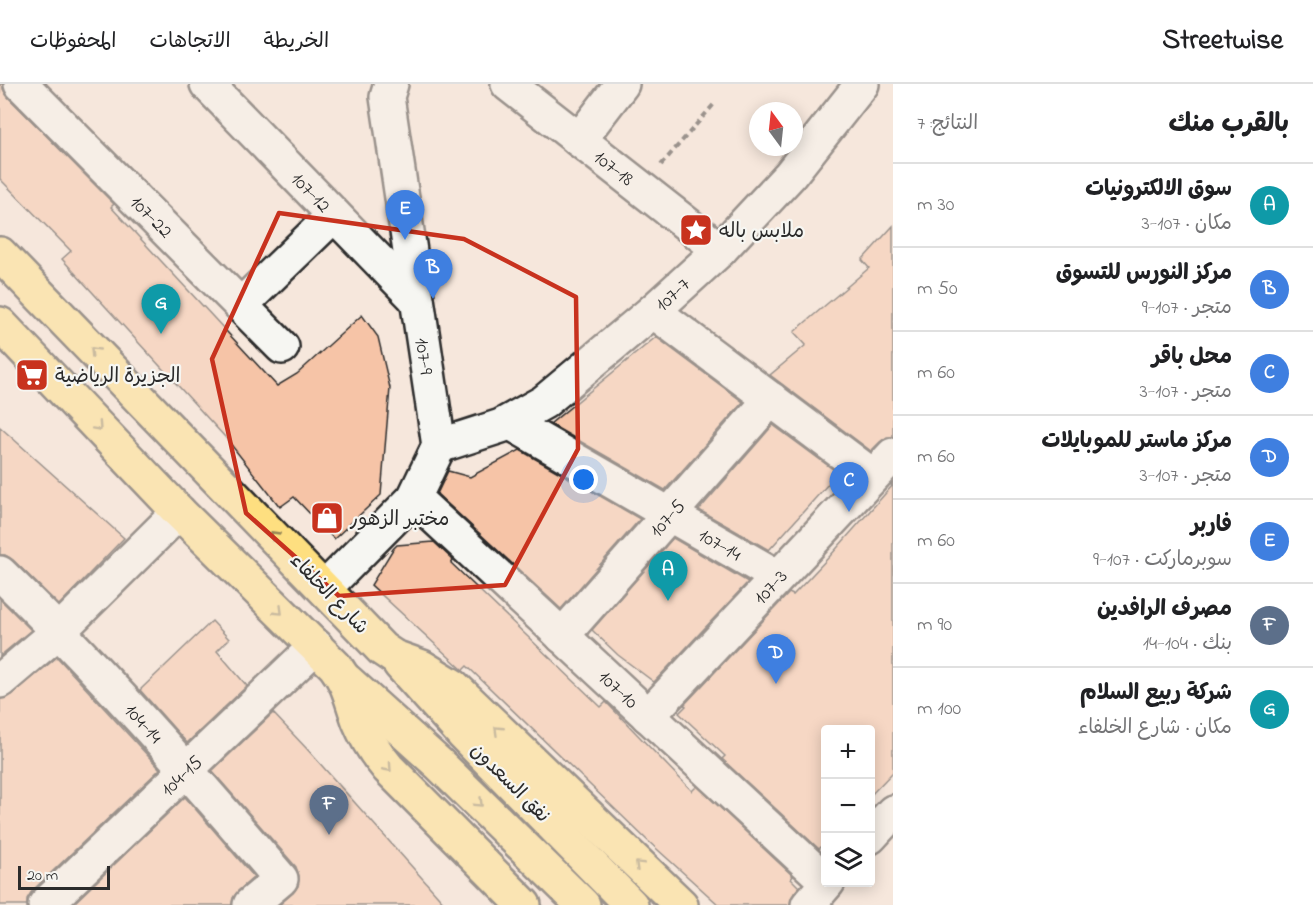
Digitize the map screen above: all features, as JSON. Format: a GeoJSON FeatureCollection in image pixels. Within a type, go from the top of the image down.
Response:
{"type":"FeatureCollection","features":[{"type":"Feature","properties":{"kind":"main road","name":"شارع الخلفاء"},"geometry":{"type":"LineString","coordinates":[[0,254],[382,649],[394,657],[422,667],[453,686],[681,905]]}},
{"type":"Feature","properties":{"kind":"main road"},"geometry":{"type":"LineString","coordinates":[[0,324],[179,512],[316,646],[344,677],[358,720],[375,752],[388,768],[524,905]]}},
{"type":"Feature","properties":{"kind":"main road","name":"نفق السعدون"},"geometry":{"type":"LineString","coordinates":[[394,657],[464,735],[631,905]]}},
{"type":"Feature","properties":{"kind":"main road","name":"نفق السعدون"},"geometry":{"type":"LineString","coordinates":[[344,677],[439,764],[583,905]]}},
{"type":"Feature","properties":{"kind":"street","name":"107-22"},"geometry":{"type":"LineString","coordinates":[[21,84],[282,347]]}},
{"type":"Feature","properties":{"kind":"street","name":"107-12"},"geometry":{"type":"LineString","coordinates":[[207,84],[417,300]]}},
{"type":"Feature","properties":{"kind":"street","name":"107-9"},"geometry":{"type":"LineString","coordinates":[[391,84],[387,97],[439,446]]}},
{"type":"Feature","properties":{"kind":"street","name":"107-18"},"geometry":{"type":"LineString","coordinates":[[508,84],[720,250]]}},
{"type":"Feature","properties":{"kind":"street"},"geometry":{"type":"LineString","coordinates":[[579,140],[622,84]]}},
{"type":"Feature","properties":{"kind":"street","name":"107-7"},"geometry":{"type":"LineString","coordinates":[[439,446],[509,422],[544,402],[653,311],[720,250],[790,176],[862,84]]}},
{"type":"Feature","properties":{"kind":"street"},"geometry":{"type":"LineString","coordinates":[[241,306],[334,215]]}},
{"type":"Feature","properties":{"kind":"street"},"geometry":{"type":"LineString","coordinates":[[653,311],[771,399],[883,466]]}},
{"type":"Feature","properties":{"kind":"street","name":"107-5"},"geometry":{"type":"LineString","coordinates":[[562,636],[771,399]]}},
{"type":"Feature","properties":{"kind":"street","name":"107-14"},"geometry":{"type":"LineString","coordinates":[[509,422],[778,577]]}},
{"type":"Feature","properties":{"kind":"street"},"geometry":{"type":"LineString","coordinates":[[325,588],[414,498],[439,446]]}},
{"type":"Feature","properties":{"kind":"street","name":"107-3"},"geometry":{"type":"LineString","coordinates":[[648,716],[883,466]]}},
{"type":"Feature","properties":{"kind":"street","name":"107-10"},"geometry":{"type":"LineString","coordinates":[[414,498],[648,716],[821,885]]}},
{"type":"Feature","properties":{"kind":"street"},"geometry":{"type":"LineString","coordinates":[[0,681],[59,630],[179,512]]}},
{"type":"Feature","properties":{"kind":"street","name":"104-14"},"geometry":{"type":"LineString","coordinates":[[0,573],[59,630],[187,769],[281,879],[250,905]]}},
{"type":"Feature","properties":{"kind":"street","name":"104-15"},"geometry":{"type":"LineString","coordinates":[[45,905],[316,646]]}},
{"type":"Feature","properties":{"kind":"street"},"geometry":{"type":"LineString","coordinates":[[874,833],[893,812]]}},
{"type":"Feature","properties":{"kind":"path"},"geometry":{"type":"LineString","coordinates":[[640,188],[715,103]]}},
{"type":"Feature","properties":{"kind":"highlighted area"},"geometry":{"type":"Polygon","coordinates":[[[279,213],[464,239],[576,297],[578,449],[505,585],[339,596],[246,513],[212,359],[279,213]]]}},
{"type":"Feature","properties":{"kind":"building"},"geometry":{"type":"Polygon","coordinates":[[[0,84],[3,84],[8,97],[114,204],[111,207],[277,386],[297,374],[362,315],[378,337],[390,388],[381,495],[334,539],[294,497],[280,507],[225,437],[62,259],[71,251],[0,179],[0,84]]]}},
{"type":"Feature","properties":{"kind":"building"},"geometry":{"type":"Polygon","coordinates":[[[893,226],[893,437],[887,437],[871,451],[770,375],[806,345],[794,332],[869,268],[862,260],[893,226]]]}},
{"type":"Feature","properties":{"kind":"building"},"geometry":{"type":"Polygon","coordinates":[[[656,337],[743,402],[665,490],[550,424],[656,337]]]}},
{"type":"Feature","properties":{"kind":"building"},"geometry":{"type":"Polygon","coordinates":[[[773,425],[838,473],[769,550],[699,510],[773,425]]]}},
{"type":"Feature","properties":{"kind":"building"},"geometry":{"type":"Polygon","coordinates":[[[0,427],[124,538],[59,605],[13,560],[0,555],[0,427]]]}},
{"type":"Feature","properties":{"kind":"building"},"geometry":{"type":"Polygon","coordinates":[[[520,450],[640,519],[561,609],[437,494],[448,471],[470,477],[520,450]]]}},
{"type":"Feature","properties":{"kind":"building"},"geometry":{"type":"Polygon","coordinates":[[[893,482],[893,772],[875,791],[875,725],[821,725],[821,847],[819,849],[722,759],[725,756],[679,713],[789,593],[793,595],[830,556],[893,482]]]}},
{"type":"Feature","properties":{"kind":"building"},"geometry":{"type":"Polygon","coordinates":[[[673,538],[748,582],[654,682],[618,655],[592,630],[673,538]]]}},
{"type":"Feature","properties":{"kind":"building"},"geometry":{"type":"Polygon","coordinates":[[[434,542],[453,560],[451,563],[601,707],[606,702],[692,791],[697,786],[793,876],[791,879],[799,887],[790,905],[719,905],[648,841],[467,666],[463,670],[371,585],[397,545],[434,542]]]}},
{"type":"Feature","properties":{"kind":"building"},"geometry":{"type":"Polygon","coordinates":[[[0,599],[31,630],[0,656],[0,599]]]}},
{"type":"Feature","properties":{"kind":"building"},"geometry":{"type":"Polygon","coordinates":[[[212,621],[229,639],[217,651],[247,686],[187,743],[140,690],[212,621]]]}},
{"type":"Feature","properties":{"kind":"building"},"geometry":{"type":"Polygon","coordinates":[[[57,657],[160,769],[32,891],[27,899],[27,905],[0,905],[0,699],[12,695],[57,657]]]}},
{"type":"Feature","properties":{"kind":"building"},"geometry":{"type":"Polygon","coordinates":[[[273,713],[446,905],[279,905],[298,886],[299,876],[296,867],[212,771],[273,713]]]}},
{"type":"Feature","properties":{"kind":"building"},"geometry":{"type":"Polygon","coordinates":[[[185,797],[254,877],[238,891],[233,898],[232,905],[72,905],[185,797]]]}},
{"type":"Feature","properties":{"kind":"place","name":"ملابس باله"},"geometry":{"type":"Point","coordinates":[696,230]}},
{"type":"Feature","properties":{"kind":"place","name":"فاربر"},"geometry":{"type":"Point","coordinates":[405,240]}},
{"type":"Feature","properties":{"kind":"place","name":"مركز النورس للتسوق"},"geometry":{"type":"Point","coordinates":[433,299]}},
{"type":"Feature","properties":{"kind":"place","name":"شركة ربيع السلام"},"geometry":{"type":"Point","coordinates":[161,334]}},
{"type":"Feature","properties":{"kind":"place","name":"الجزيرة الرياضية"},"geometry":{"type":"Point","coordinates":[32,375]}},
{"type":"Feature","properties":{"kind":"place","name":"محل باقر"},"geometry":{"type":"Point","coordinates":[849,512]}},
{"type":"Feature","properties":{"kind":"place","name":"مختبر الزهور"},"geometry":{"type":"Point","coordinates":[327,518]}},
{"type":"Feature","properties":{"kind":"place","name":"سوق الالكترونيات"},"geometry":{"type":"Point","coordinates":[668,601]}},
{"type":"Feature","properties":{"kind":"place","name":"مركز ماستر للموبايلات"},"geometry":{"type":"Point","coordinates":[776,684]}},
{"type":"Feature","properties":{"kind":"place","name":"مصرف الرافدين"},"geometry":{"type":"Point","coordinates":[329,835]}}]}
